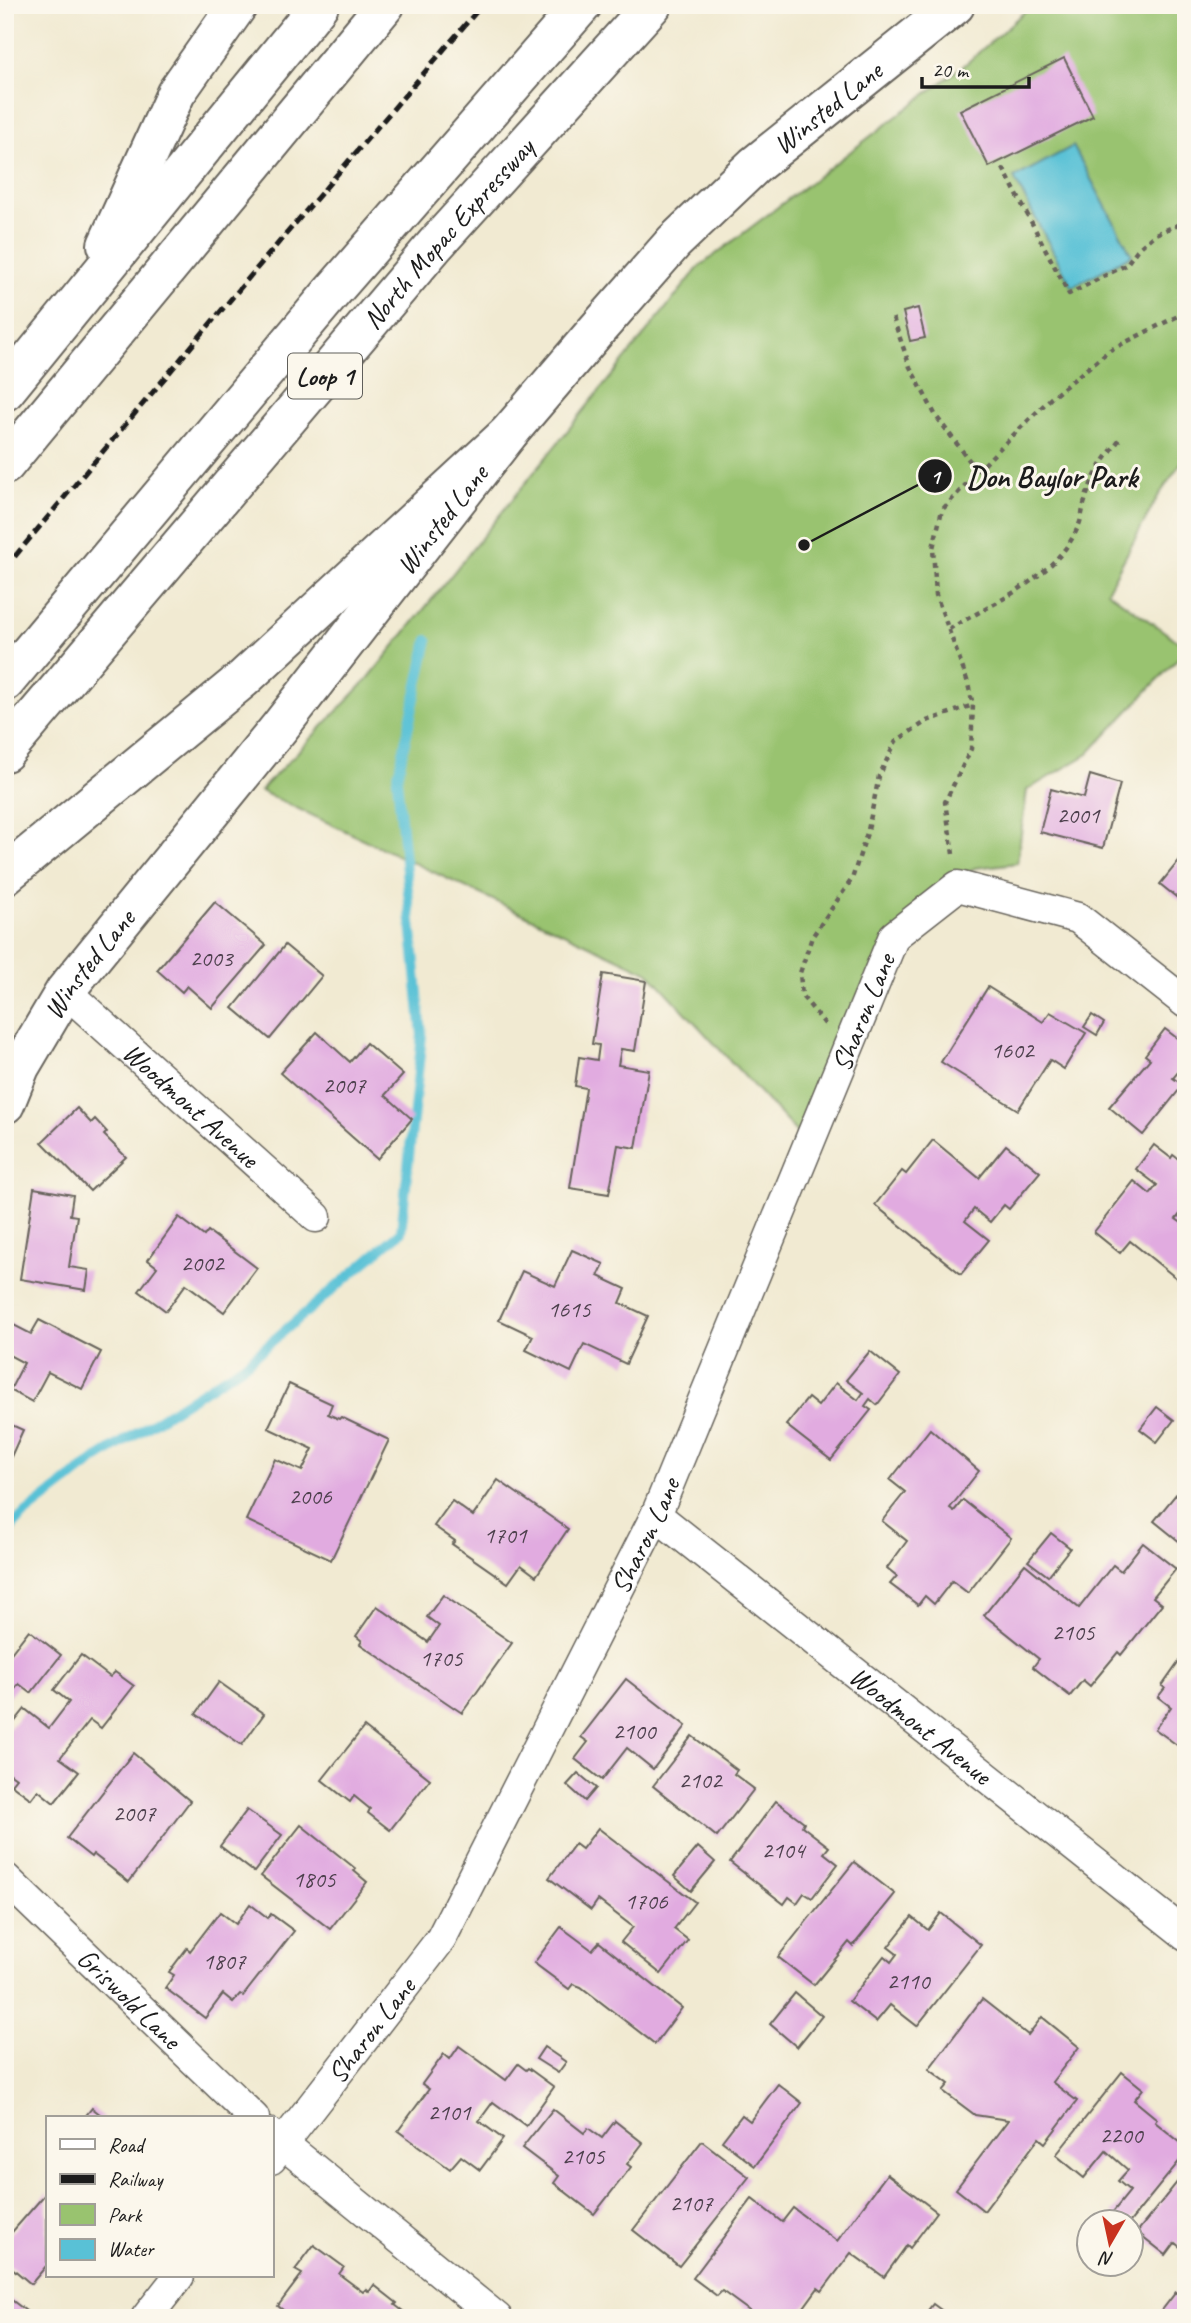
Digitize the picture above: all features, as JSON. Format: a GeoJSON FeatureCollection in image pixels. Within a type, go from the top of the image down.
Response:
{"type":"FeatureCollection","features":[{"type":"Feature","properties":{"kind":"main road"},"geometry":{"type":"LineString","coordinates":[[84,294],[176,93],[238,5]]}},
{"type":"Feature","properties":{"kind":"main road"},"geometry":{"type":"LineString","coordinates":[[5,391],[319,5]]}},
{"type":"Feature","properties":{"kind":"main road"},"geometry":{"type":"LineString","coordinates":[[5,465],[385,5]]}},
{"type":"Feature","properties":{"kind":"main road"},"geometry":{"type":"LineString","coordinates":[[5,682],[331,292],[582,5]]}},
{"type":"Feature","properties":{"kind":"main road","name":"North Mopac Expressway"},"geometry":{"type":"LineString","coordinates":[[5,752],[435,245],[652,5]]}},
{"type":"Feature","properties":{"kind":"main road","name":"Winsted Lane"},"geometry":{"type":"LineString","coordinates":[[5,1104],[20,1067],[65,991],[279,728],[508,434],[674,242],[755,166],[955,5]]}},
{"type":"Feature","properties":{"kind":"main road"},"geometry":{"type":"LineString","coordinates":[[5,875],[243,679],[508,434]]}},
{"type":"Feature","properties":{"kind":"street"},"geometry":{"type":"LineString","coordinates":[[958,886],[1078,918],[1186,1003]]}},
{"type":"Feature","properties":{"kind":"street","name":"Sharon Lane"},"geometry":{"type":"LineString","coordinates":[[275,2146],[441,1940],[656,1515],[894,936],[958,886]]}},
{"type":"Feature","properties":{"kind":"street","name":"Woodmont Avenue"},"geometry":{"type":"LineString","coordinates":[[65,991],[316,1217]]}},
{"type":"Feature","properties":{"kind":"street","name":"Woodmont Avenue"},"geometry":{"type":"LineString","coordinates":[[656,1515],[1186,1935]]}},
{"type":"Feature","properties":{"kind":"street","name":"Griswold Lane"},"geometry":{"type":"LineString","coordinates":[[5,1878],[252,2116]]}},
{"type":"Feature","properties":{"kind":"street"},"geometry":{"type":"LineString","coordinates":[[275,2146],[497,2318]]}},
{"type":"Feature","properties":{"kind":"street"},"geometry":{"type":"LineString","coordinates":[[146,2318],[178,2278]]}},
{"type":"Feature","properties":{"kind":"path"},"geometry":{"type":"LineString","coordinates":[[1003,168],[1069,294],[1126,265],[1137,250],[1155,234],[1186,222]]}},
{"type":"Feature","properties":{"kind":"path"},"geometry":{"type":"LineString","coordinates":[[958,886],[945,802],[971,749],[973,705],[967,680],[936,595],[933,548],[942,510],[1051,398],[1110,350],[1186,312]]}},
{"type":"Feature","properties":{"kind":"path"},"geometry":{"type":"LineString","coordinates":[[893,318],[910,367],[936,416],[978,472]]}},
{"type":"Feature","properties":{"kind":"path"},"geometry":{"type":"LineString","coordinates":[[949,629],[1033,579],[1062,552],[1078,527],[1098,467],[1122,436]]}},
{"type":"Feature","properties":{"kind":"path"},"geometry":{"type":"LineString","coordinates":[[848,1046],[819,1019],[802,996],[800,973],[812,937],[852,878],[867,830],[879,776],[895,741],[927,721],[973,705]]}},
{"type":"Feature","properties":{"kind":"green space"},"geometry":{"type":"Polygon","coordinates":[[[1032,5],[1186,5],[1186,456],[1157,498],[1107,591],[1186,647],[1186,650],[1088,754],[1027,790],[1017,863],[975,868],[931,889],[798,1134],[649,973],[260,791],[367,680],[699,267],[968,62],[1032,5]]]}},
{"type":"Feature","properties":{"kind":"water"},"geometry":{"type":"Polygon","coordinates":[[[1073,146],[1132,255],[1072,287],[1014,178],[1073,146]]]}},
{"type":"Feature","properties":{"kind":"building"},"geometry":{"type":"Polygon","coordinates":[[[1064,58],[1093,116],[989,167],[960,110],[1064,58]]]}},
{"type":"Feature","properties":{"kind":"building"},"geometry":{"type":"Polygon","coordinates":[[[918,308],[925,338],[910,341],[903,312],[918,308]]]}},
{"type":"Feature","properties":{"kind":"building"},"geometry":{"type":"Polygon","coordinates":[[[1090,775],[1120,784],[1103,848],[1040,832],[1051,789],[1084,798],[1090,775]]]}},
{"type":"Feature","properties":{"kind":"building"},"geometry":{"type":"Polygon","coordinates":[[[1186,852],[1186,905],[1160,884],[1186,852]]]}},
{"type":"Feature","properties":{"kind":"building"},"geometry":{"type":"Polygon","coordinates":[[[215,902],[266,945],[212,1008],[187,986],[182,992],[157,970],[215,902]]]}},
{"type":"Feature","properties":{"kind":"building"},"geometry":{"type":"Polygon","coordinates":[[[285,945],[322,976],[270,1039],[233,1008],[285,945]]]}},
{"type":"Feature","properties":{"kind":"building"},"geometry":{"type":"Polygon","coordinates":[[[603,974],[646,981],[635,1051],[621,1049],[618,1065],[649,1070],[636,1148],[618,1145],[609,1194],[570,1188],[586,1088],[575,1086],[579,1057],[597,1060],[599,1045],[592,1044],[603,974]]]}},
{"type":"Feature","properties":{"kind":"building"},"geometry":{"type":"Polygon","coordinates":[[[988,987],[1043,1022],[1050,1012],[1086,1033],[1064,1069],[1050,1060],[1018,1110],[941,1062],[988,987]]]}},
{"type":"Feature","properties":{"kind":"building"},"geometry":{"type":"Polygon","coordinates":[[[1092,1015],[1104,1023],[1097,1035],[1084,1027],[1092,1015]]]}},
{"type":"Feature","properties":{"kind":"building"},"geometry":{"type":"Polygon","coordinates":[[[1165,1029],[1186,1045],[1186,1063],[1173,1078],[1183,1085],[1143,1135],[1109,1107],[1150,1059],[1145,1055],[1165,1029]]]}},
{"type":"Feature","properties":{"kind":"building"},"geometry":{"type":"Polygon","coordinates":[[[317,1032],[350,1062],[366,1043],[403,1075],[385,1095],[412,1119],[377,1159],[280,1073],[317,1032]]]}},
{"type":"Feature","properties":{"kind":"building"},"geometry":{"type":"Polygon","coordinates":[[[77,1108],[91,1123],[95,1119],[107,1132],[104,1135],[126,1157],[90,1191],[42,1142],[77,1108]]]}},
{"type":"Feature","properties":{"kind":"building"},"geometry":{"type":"Polygon","coordinates":[[[933,1140],[979,1178],[1006,1145],[1040,1172],[1009,1209],[1004,1205],[990,1222],[974,1209],[965,1221],[989,1240],[961,1274],[875,1205],[902,1171],[906,1174],[933,1140]]]}},
{"type":"Feature","properties":{"kind":"building"},"geometry":{"type":"Polygon","coordinates":[[[1154,1145],[1171,1158],[1173,1155],[1181,1161],[1186,1155],[1186,1207],[1176,1219],[1186,1226],[1186,1286],[1130,1241],[1120,1253],[1094,1232],[1134,1181],[1150,1194],[1157,1185],[1136,1169],[1154,1145]]]}},
{"type":"Feature","properties":{"kind":"building"},"geometry":{"type":"Polygon","coordinates":[[[34,1188],[73,1195],[70,1215],[77,1216],[69,1267],[89,1270],[86,1290],[20,1279],[34,1188]]]}},
{"type":"Feature","properties":{"kind":"building"},"geometry":{"type":"Polygon","coordinates":[[[179,1217],[204,1236],[208,1231],[257,1268],[224,1312],[186,1284],[166,1311],[139,1291],[157,1267],[148,1260],[179,1217]]]}},
{"type":"Feature","properties":{"kind":"building"},"geometry":{"type":"Polygon","coordinates":[[[572,1250],[604,1264],[598,1276],[626,1289],[620,1303],[648,1316],[626,1364],[584,1344],[571,1372],[526,1350],[533,1336],[499,1320],[522,1271],[555,1286],[572,1250]]]}},
{"type":"Feature","properties":{"kind":"building"},"geometry":{"type":"Polygon","coordinates":[[[39,1320],[101,1352],[82,1389],[48,1372],[32,1402],[10,1390],[24,1363],[5,1353],[5,1332],[10,1323],[31,1334],[39,1320]]]}},
{"type":"Feature","properties":{"kind":"building"},"geometry":{"type":"Polygon","coordinates":[[[870,1351],[900,1375],[877,1405],[870,1399],[865,1406],[871,1410],[831,1460],[786,1425],[808,1398],[818,1406],[836,1383],[858,1400],[863,1393],[846,1380],[870,1351]]]}},
{"type":"Feature","properties":{"kind":"building"},"geometry":{"type":"Polygon","coordinates":[[[289,1384],[332,1404],[328,1414],[339,1419],[341,1417],[389,1440],[331,1560],[246,1520],[275,1459],[302,1471],[313,1449],[268,1428],[289,1384]]]}},
{"type":"Feature","properties":{"kind":"building"},"geometry":{"type":"Polygon","coordinates":[[[1157,1407],[1174,1420],[1157,1442],[1140,1429],[1157,1407]]]}},
{"type":"Feature","properties":{"kind":"building"},"geometry":{"type":"Polygon","coordinates":[[[5,1422],[23,1430],[5,1470],[5,1422]]]}},
{"type":"Feature","properties":{"kind":"building"},"geometry":{"type":"Polygon","coordinates":[[[930,1429],[979,1471],[950,1508],[954,1511],[963,1500],[1011,1538],[968,1593],[952,1581],[934,1604],[925,1596],[918,1605],[890,1584],[897,1576],[887,1568],[907,1541],[882,1521],[905,1492],[890,1480],[930,1429]]]}},
{"type":"Feature","properties":{"kind":"building"},"geometry":{"type":"Polygon","coordinates":[[[498,1480],[568,1529],[536,1576],[521,1565],[508,1583],[452,1544],[455,1541],[434,1526],[452,1501],[473,1516],[498,1480]]]}},
{"type":"Feature","properties":{"kind":"building"},"geometry":{"type":"Polygon","coordinates":[[[1186,1482],[1186,1547],[1154,1521],[1186,1482]]]}},
{"type":"Feature","properties":{"kind":"building"},"geometry":{"type":"Polygon","coordinates":[[[1051,1533],[1070,1548],[1048,1576],[1028,1561],[1051,1533]]]}},
{"type":"Feature","properties":{"kind":"building"},"geometry":{"type":"Polygon","coordinates":[[[1143,1543],[1176,1569],[1153,1597],[1162,1604],[1121,1655],[1118,1652],[1090,1686],[1083,1680],[1070,1696],[1033,1667],[1039,1659],[984,1615],[1025,1564],[1079,1608],[1113,1565],[1121,1571],[1143,1543]]]}},
{"type":"Feature","properties":{"kind":"building"},"geometry":{"type":"Polygon","coordinates":[[[443,1595],[512,1643],[462,1713],[360,1644],[362,1641],[356,1636],[377,1606],[428,1642],[439,1626],[427,1617],[443,1595]]]}},
{"type":"Feature","properties":{"kind":"building"},"geometry":{"type":"Polygon","coordinates":[[[29,1630],[61,1655],[31,1693],[19,1684],[5,1702],[5,1661],[29,1630]]]}},
{"type":"Feature","properties":{"kind":"building"},"geometry":{"type":"Polygon","coordinates":[[[1186,1652],[1186,1742],[1181,1748],[1155,1729],[1171,1707],[1158,1697],[1165,1688],[1162,1686],[1186,1652]]]}},
{"type":"Feature","properties":{"kind":"building"},"geometry":{"type":"Polygon","coordinates":[[[81,1655],[110,1677],[115,1672],[134,1686],[101,1728],[90,1720],[60,1758],[79,1772],[54,1803],[38,1790],[31,1799],[11,1784],[16,1778],[5,1770],[5,1734],[25,1709],[49,1728],[69,1702],[54,1690],[81,1655]]]}},
{"type":"Feature","properties":{"kind":"building"},"geometry":{"type":"Polygon","coordinates":[[[626,1679],[686,1726],[653,1769],[627,1748],[602,1780],[575,1759],[588,1742],[581,1737],[626,1679]]]}},
{"type":"Feature","properties":{"kind":"building"},"geometry":{"type":"Polygon","coordinates":[[[219,1682],[264,1714],[242,1745],[196,1714],[219,1682]]]}},
{"type":"Feature","properties":{"kind":"building"},"geometry":{"type":"Polygon","coordinates":[[[364,1727],[430,1779],[390,1830],[368,1813],[370,1809],[354,1796],[350,1802],[322,1780],[364,1727]]]}},
{"type":"Feature","properties":{"kind":"building"},"geometry":{"type":"Polygon","coordinates":[[[692,1736],[737,1770],[734,1774],[754,1789],[717,1837],[653,1786],[692,1736]]]}},
{"type":"Feature","properties":{"kind":"building"},"geometry":{"type":"Polygon","coordinates":[[[133,1753],[190,1801],[129,1882],[67,1838],[133,1753]]]}},
{"type":"Feature","properties":{"kind":"building"},"geometry":{"type":"Polygon","coordinates":[[[578,1773],[596,1788],[585,1801],[567,1785],[578,1773]]]}},
{"type":"Feature","properties":{"kind":"building"},"geometry":{"type":"Polygon","coordinates":[[[776,1801],[804,1822],[802,1826],[829,1847],[824,1853],[838,1864],[812,1898],[804,1893],[797,1903],[789,1897],[784,1904],[730,1862],[776,1801]]]}},
{"type":"Feature","properties":{"kind":"building"},"geometry":{"type":"Polygon","coordinates":[[[247,1810],[282,1835],[254,1872],[220,1846],[247,1810]]]}},
{"type":"Feature","properties":{"kind":"building"},"geometry":{"type":"Polygon","coordinates":[[[301,1825],[356,1869],[354,1871],[367,1882],[330,1929],[261,1876],[301,1825]]]}},
{"type":"Feature","properties":{"kind":"building"},"geometry":{"type":"Polygon","coordinates":[[[598,1828],[695,1902],[674,1929],[688,1940],[661,1974],[621,1942],[633,1927],[598,1900],[591,1910],[549,1878],[575,1844],[582,1849],[598,1828]]]}},
{"type":"Feature","properties":{"kind":"building"},"geometry":{"type":"Polygon","coordinates":[[[698,1847],[715,1862],[691,1891],[674,1876],[698,1847]]]}},
{"type":"Feature","properties":{"kind":"building"},"geometry":{"type":"Polygon","coordinates":[[[854,1862],[895,1894],[853,1946],[849,1942],[814,1985],[778,1957],[854,1862]]]}},
{"type":"Feature","properties":{"kind":"building"},"geometry":{"type":"Polygon","coordinates":[[[250,1904],[268,1918],[271,1914],[294,1931],[243,1996],[240,1994],[233,2002],[223,1994],[205,2018],[165,1988],[174,1975],[169,1972],[187,1948],[190,1951],[220,1912],[236,1924],[250,1904]]]}},
{"type":"Feature","properties":{"kind":"building"},"geometry":{"type":"Polygon","coordinates":[[[941,1913],[981,1945],[917,2026],[890,2005],[876,2022],[849,2001],[884,1956],[891,1962],[897,1954],[888,1947],[912,1917],[928,1930],[941,1913]]]}},
{"type":"Feature","properties":{"kind":"building"},"geometry":{"type":"Polygon","coordinates":[[[561,1927],[592,1950],[599,1942],[682,2008],[655,2044],[581,1987],[573,1984],[569,1989],[534,1963],[561,1927]]]}},
{"type":"Feature","properties":{"kind":"building"},"geometry":{"type":"Polygon","coordinates":[[[795,1993],[822,2016],[797,2047],[770,2024],[795,1993]]]}},
{"type":"Feature","properties":{"kind":"building"},"geometry":{"type":"Polygon","coordinates":[[[982,1999],[1028,2035],[1042,2017],[1079,2047],[1052,2082],[1077,2101],[1045,2143],[1039,2138],[984,2211],[956,2189],[1008,2120],[975,2115],[943,2091],[949,2084],[929,2069],[982,1999]]]}},
{"type":"Feature","properties":{"kind":"building"},"geometry":{"type":"Polygon","coordinates":[[[459,2046],[506,2080],[518,2064],[554,2087],[526,2126],[493,2102],[479,2121],[503,2139],[480,2170],[461,2156],[450,2169],[398,2131],[429,2089],[422,2084],[444,2054],[450,2059],[459,2046]]]}},
{"type":"Feature","properties":{"kind":"building"},"geometry":{"type":"Polygon","coordinates":[[[544,2047],[566,2062],[558,2073],[536,2059],[544,2047]]]}},
{"type":"Feature","properties":{"kind":"building"},"geometry":{"type":"Polygon","coordinates":[[[1122,2072],[1143,2089],[1134,2100],[1157,2119],[1155,2122],[1186,2147],[1186,2153],[1141,2208],[1116,2208],[1130,2191],[1118,2181],[1128,2170],[1106,2151],[1084,2178],[1056,2155],[1122,2072]]]}},
{"type":"Feature","properties":{"kind":"building"},"geometry":{"type":"Polygon","coordinates":[[[778,2084],[802,2103],[755,2166],[722,2141],[742,2115],[750,2121],[778,2084]]]}},
{"type":"Feature","properties":{"kind":"building"},"geometry":{"type":"Polygon","coordinates":[[[92,2108],[102,2116],[86,2116],[92,2108]]]}},
{"type":"Feature","properties":{"kind":"building"},"geometry":{"type":"Polygon","coordinates":[[[553,2109],[584,2133],[588,2128],[602,2138],[615,2121],[643,2143],[627,2164],[631,2167],[594,2214],[554,2183],[559,2176],[522,2148],[553,2109]]]}},
{"type":"Feature","properties":{"kind":"building"},"geometry":{"type":"Polygon","coordinates":[[[702,2141],[749,2177],[679,2266],[633,2230],[702,2141]]]}},
{"type":"Feature","properties":{"kind":"building"},"geometry":{"type":"Polygon","coordinates":[[[1186,2171],[1186,2252],[1175,2243],[1166,2255],[1146,2239],[1146,2221],[1186,2171]]]}},
{"type":"Feature","properties":{"kind":"building"},"geometry":{"type":"Polygon","coordinates":[[[887,2174],[937,2212],[910,2248],[907,2245],[884,2277],[851,2253],[822,2291],[818,2288],[796,2318],[759,2318],[722,2291],[717,2296],[693,2278],[752,2199],[782,2222],[793,2208],[837,2241],[887,2174]]]}},
{"type":"Feature","properties":{"kind":"building"},"geometry":{"type":"Polygon","coordinates":[[[46,2193],[46,2266],[31,2284],[5,2262],[5,2251],[10,2246],[5,2240],[46,2193]]]}},
{"type":"Feature","properties":{"kind":"building"},"geometry":{"type":"Polygon","coordinates":[[[314,2245],[344,2267],[339,2274],[363,2292],[366,2289],[369,2292],[374,2285],[412,2318],[293,2318],[278,2306],[302,2274],[295,2270],[314,2245]]]}},
{"type":"Feature","properties":{"kind":"building"},"geometry":{"type":"Polygon","coordinates":[[[1176,2292],[1182,2297],[1186,2293],[1186,2318],[1156,2318],[1176,2292]]]}},
{"type":"Feature","properties":{"kind":"building"},"geometry":{"type":"Polygon","coordinates":[[[5,2295],[26,2311],[21,2318],[5,2318],[5,2295]]]}},
{"type":"Feature","properties":{"kind":"building"},"geometry":{"type":"Polygon","coordinates":[[[933,2304],[952,2318],[922,2318],[933,2304]]]}},
{"type":"Feature","properties":{"kind":"waterway"},"geometry":{"type":"LineString","coordinates":[[5,1535],[21,1517],[96,1459],[244,1365],[401,1232],[422,1035],[397,779],[428,640]]}},
{"type":"Feature","properties":{"kind":"railway"},"geometry":{"type":"LineString","coordinates":[[5,568],[482,5]]}},
{"type":"Feature","properties":{"kind":"place","name":"Don Baylor Park"},"geometry":{"type":"Point","coordinates":[804,545]}}]}
